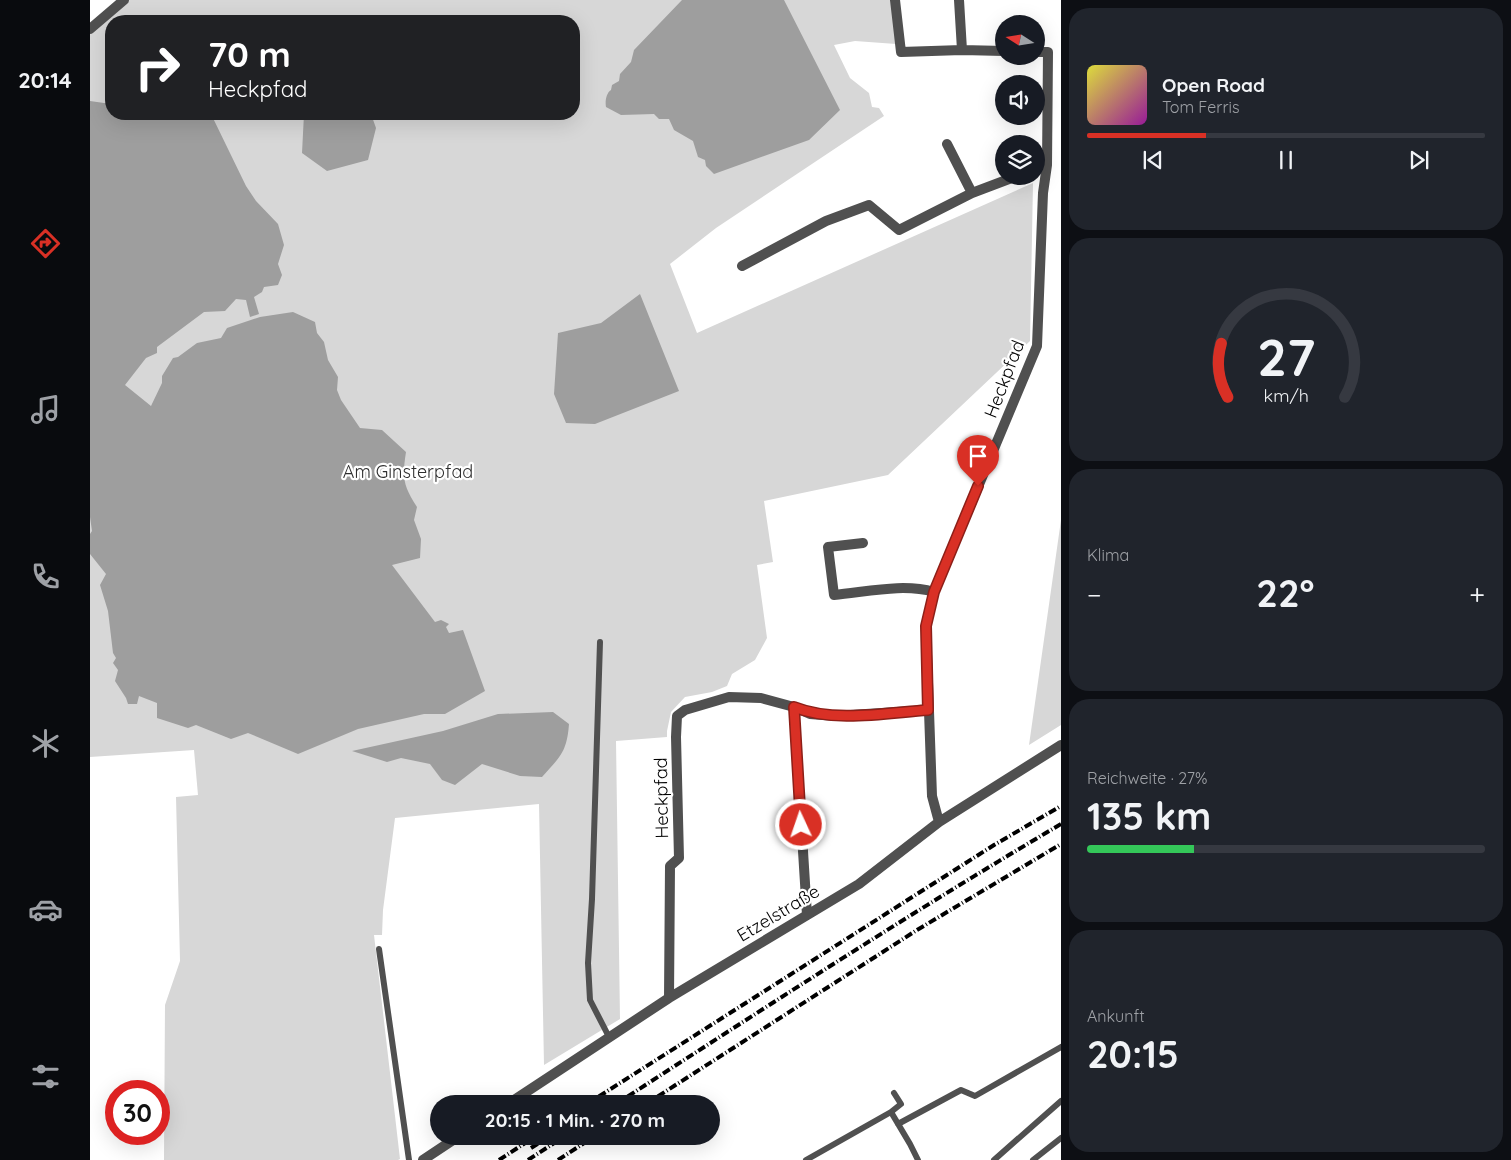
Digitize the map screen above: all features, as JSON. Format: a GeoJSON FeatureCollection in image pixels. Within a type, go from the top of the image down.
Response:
{"type":"FeatureCollection","features":[{"type":"Feature","properties":{"kind":"street"},"geometry":{"type":"LineString","coordinates":[[106,15],[124,0]]}},
{"type":"Feature","properties":{"kind":"street"},"geometry":{"type":"LineString","coordinates":[[895,0],[901,52],[995,51]]}},
{"type":"Feature","properties":{"kind":"street"},"geometry":{"type":"LineString","coordinates":[[959,0],[962,50]]}},
{"type":"Feature","properties":{"kind":"street"},"geometry":{"type":"LineString","coordinates":[[90,29],[105,16]]}},
{"type":"Feature","properties":{"kind":"street","name":"Heckpfad"},"geometry":{"type":"LineString","coordinates":[[939,822],[932,796],[926,626],[934,592],[1037,346],[1043,193],[1047,165],[1048,52],[1045,52]]}},
{"type":"Feature","properties":{"kind":"street"},"geometry":{"type":"LineString","coordinates":[[947,144],[972,193]]}},
{"type":"Feature","properties":{"kind":"street"},"geometry":{"type":"LineString","coordinates":[[742,266],[826,221],[869,204],[900,230],[972,193],[995,184]]}},
{"type":"Feature","properties":{"kind":"street"},"geometry":{"type":"LineString","coordinates":[[863,543],[828,547],[834,595],[905,588],[922,588],[934,592]]}},
{"type":"Feature","properties":{"kind":"street","name":"Heckpfad"},"geometry":{"type":"LineString","coordinates":[[669,998],[670,866],[679,858],[677,716],[686,710],[729,698],[760,698],[794,707],[810,714],[835,716],[928,710]]}},
{"type":"Feature","properties":{"kind":"street"},"geometry":{"type":"LineString","coordinates":[[794,707],[807,915]]}},
{"type":"Feature","properties":{"kind":"street","name":"Etzelstraße"},"geometry":{"type":"LineString","coordinates":[[522,1095],[669,998],[858,884],[939,822],[1061,745]]}},
{"type":"Feature","properties":{"kind":"street"},"geometry":{"type":"LineString","coordinates":[[423,1160],[446,1145]]}},
{"type":"Feature","properties":{"kind":"lane"},"geometry":{"type":"LineString","coordinates":[[600,642],[592,900],[588,963],[590,1000],[609,1037]]}},
{"type":"Feature","properties":{"kind":"lane"},"geometry":{"type":"LineString","coordinates":[[379,949],[409,1160]]}},
{"type":"Feature","properties":{"kind":"lane"},"geometry":{"type":"LineString","coordinates":[[898,1124],[961,1090],[975,1096],[1061,1047]]}},
{"type":"Feature","properties":{"kind":"lane"},"geometry":{"type":"LineString","coordinates":[[806,1160],[892,1112],[901,1104],[894,1093]]}},
{"type":"Feature","properties":{"kind":"lane"},"geometry":{"type":"LineString","coordinates":[[994,1160],[1061,1101]]}},
{"type":"Feature","properties":{"kind":"lane"},"geometry":{"type":"LineString","coordinates":[[892,1112],[918,1160]]}},
{"type":"Feature","properties":{"kind":"lane"},"geometry":{"type":"LineString","coordinates":[[1032,1160],[1061,1138]]}},
{"type":"Feature","properties":{"kind":"green space","name":"Am Ginsterpfad"},"geometry":{"type":"Polygon","coordinates":[[[128,0],[894,0],[896,44],[855,41],[834,45],[850,78],[869,93],[872,107],[879,108],[884,116],[716,228],[670,264],[697,333],[1029,185],[1033,185],[1030,341],[888,475],[764,501],[773,562],[757,565],[767,638],[755,660],[732,674],[727,686],[712,692],[685,697],[671,712],[667,737],[616,741],[620,1019],[544,1065],[539,804],[395,818],[383,910],[382,935],[374,935],[400,1159],[164,1160],[164,1145],[170,1145],[170,1080],[165,1080],[165,1005],[180,961],[176,797],[198,795],[194,750],[90,757],[90,34],[105,21],[105,120],[580,120],[580,15],[111,15],[128,0]]]}},
{"type":"Feature","properties":{"kind":"green space"},"geometry":{"type":"Polygon","coordinates":[[[1061,520],[1061,725],[1029,745],[1061,520]]]}},
{"type":"Feature","properties":{"kind":"shaded area"},"geometry":{"type":"Polygon","coordinates":[[[682,0],[784,0],[840,110],[809,140],[714,174],[706,166],[705,160],[698,157],[693,141],[674,130],[669,119],[659,119],[654,114],[621,115],[606,107],[608,93],[612,85],[619,81],[620,74],[631,62],[634,50],[682,0]]]}},
{"type":"Feature","properties":{"kind":"shaded area"},"geometry":{"type":"Polygon","coordinates":[[[90,101],[105,103],[105,120],[214,120],[246,186],[256,201],[278,224],[284,245],[278,264],[282,275],[278,285],[264,287],[262,292],[254,297],[259,314],[250,317],[246,300],[236,299],[225,311],[204,312],[157,347],[157,353],[146,358],[125,385],[151,406],[162,383],[162,376],[173,358],[178,357],[197,343],[221,338],[227,328],[260,317],[293,312],[315,322],[317,333],[324,342],[328,360],[338,377],[337,390],[341,400],[360,428],[382,430],[406,452],[404,475],[406,487],[417,507],[414,520],[421,539],[420,558],[392,565],[435,622],[441,620],[449,624],[446,627],[449,633],[463,630],[485,691],[445,714],[424,714],[358,729],[298,754],[248,733],[231,739],[196,725],[188,728],[157,718],[157,703],[139,696],[137,704],[128,704],[115,681],[118,670],[113,663],[116,658],[113,653],[108,611],[100,585],[106,574],[90,554],[90,534],[92,531],[90,517],[90,101]]]}},
{"type":"Feature","properties":{"kind":"shaded area"},"geometry":{"type":"Polygon","coordinates":[[[304,120],[373,120],[376,128],[368,160],[327,171],[302,153],[304,120]]]}},
{"type":"Feature","properties":{"kind":"shaded area"},"geometry":{"type":"Polygon","coordinates":[[[640,294],[679,391],[595,424],[566,423],[554,394],[558,333],[601,323],[640,294]]]}},
{"type":"Feature","properties":{"kind":"shaded area"},"geometry":{"type":"Polygon","coordinates":[[[553,712],[569,724],[568,733],[562,754],[542,777],[520,776],[482,764],[455,785],[442,780],[430,764],[401,758],[387,762],[352,751],[443,731],[498,714],[553,712]]]}},
{"type":"Feature","properties":{"kind":"railway"},"geometry":{"type":"LineString","coordinates":[[601,1095],[994,845],[1061,806]]}},
{"type":"Feature","properties":{"kind":"railway"},"geometry":{"type":"LineString","coordinates":[[630,1095],[893,927],[1061,824]]}},
{"type":"Feature","properties":{"kind":"railway"},"geometry":{"type":"LineString","coordinates":[[660,1095],[917,930],[1061,844]]}},
{"type":"Feature","properties":{"kind":"railway"},"geometry":{"type":"LineString","coordinates":[[499,1160],[522,1145]]}},
{"type":"Feature","properties":{"kind":"railway"},"geometry":{"type":"LineString","coordinates":[[531,1148],[536,1145]]}},
{"type":"Feature","properties":{"kind":"railway"},"geometry":{"type":"LineString","coordinates":[[528,1160],[551,1145]]}},
{"type":"Feature","properties":{"kind":"railway"},"geometry":{"type":"LineString","coordinates":[[558,1160],[581,1145]]}},
{"type":"Feature","properties":{"kind":"route"},"geometry":{"type":"LineString","coordinates":[[801,825],[794,707],[810,714],[835,716],[928,710],[926,626],[934,592],[978,486]]}}]}
